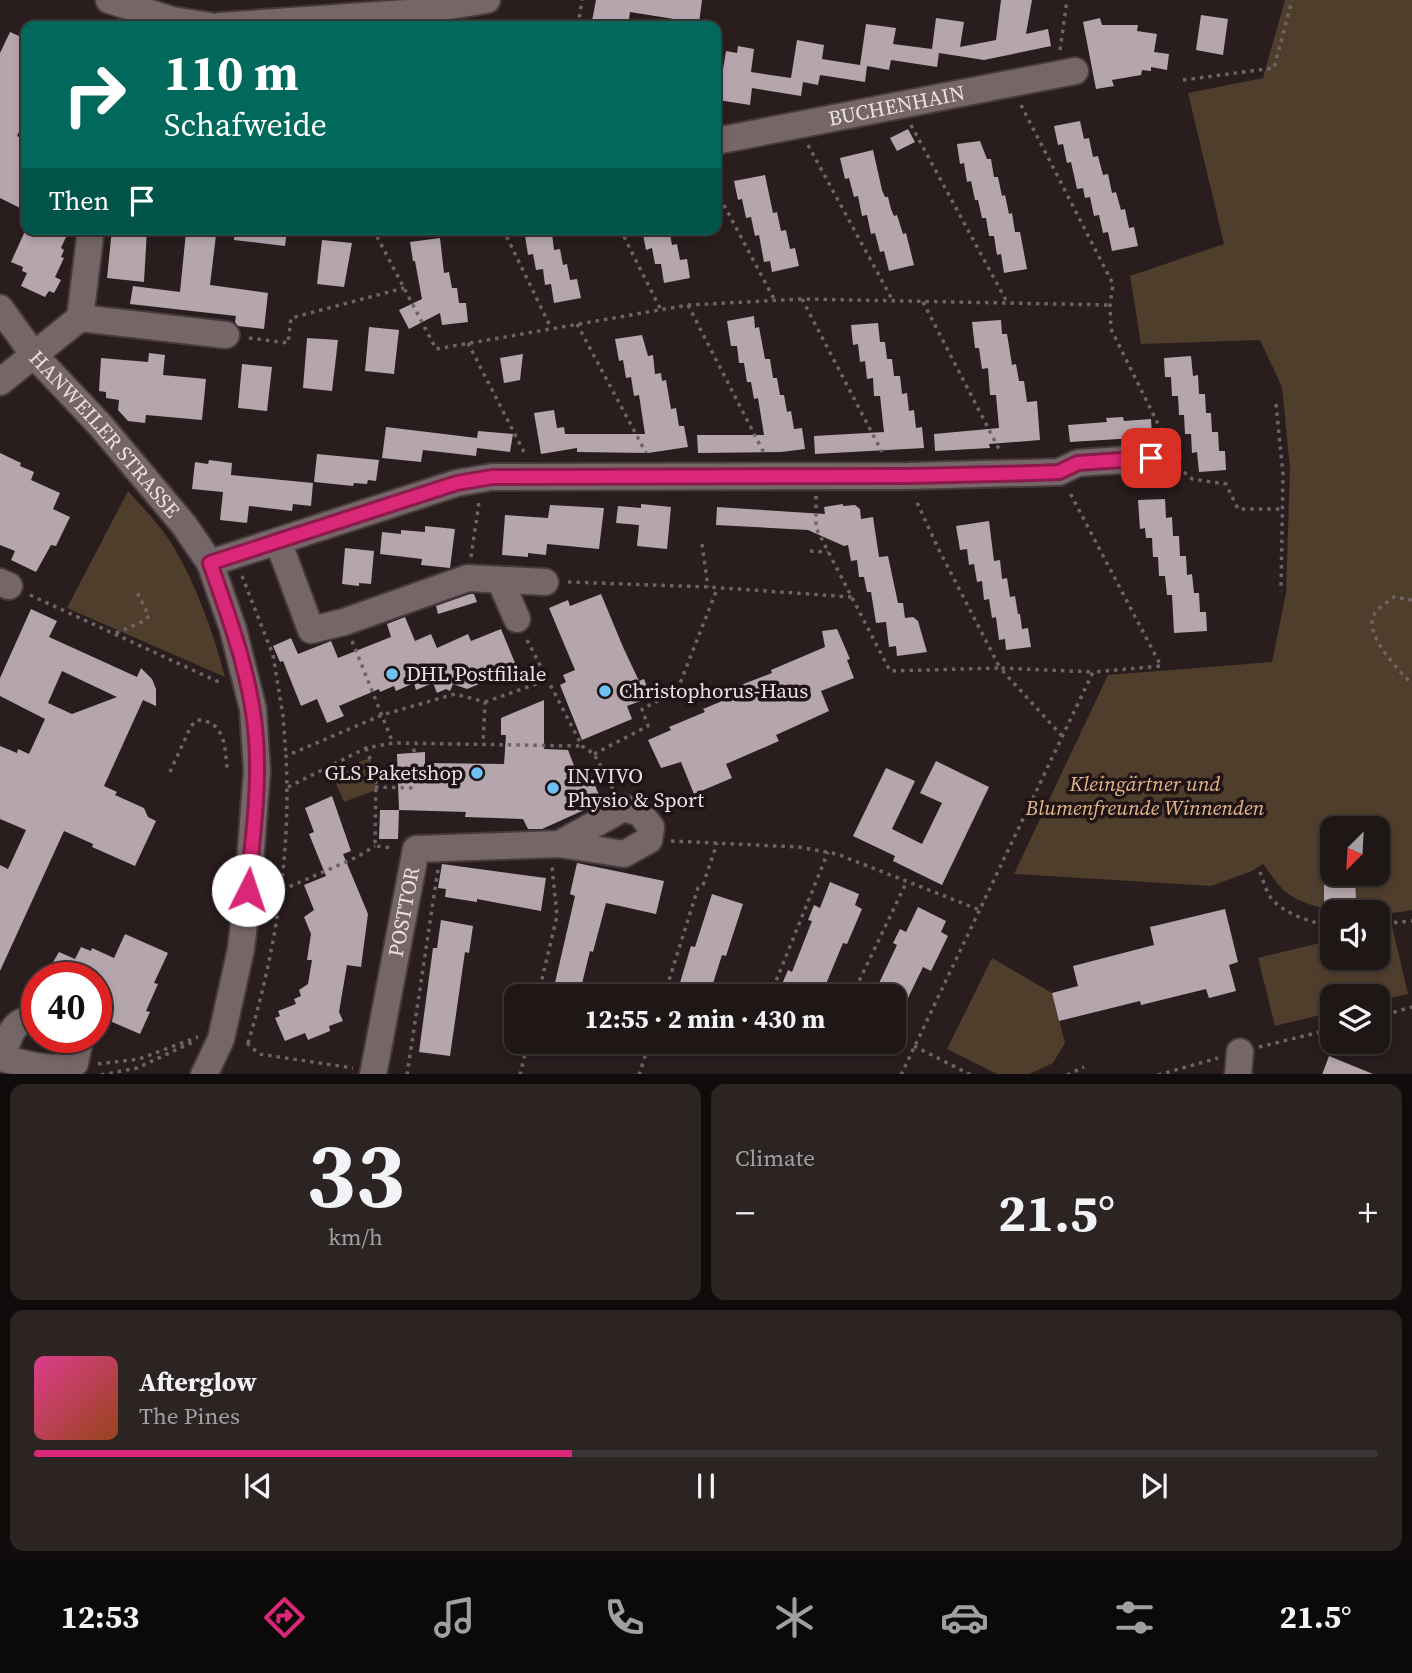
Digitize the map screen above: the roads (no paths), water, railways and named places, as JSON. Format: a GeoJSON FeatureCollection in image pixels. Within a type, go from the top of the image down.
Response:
{"type":"FeatureCollection","features":[{"type":"Feature","properties":{"kind":"street"},"geometry":{"type":"LineString","coordinates":[[258,21],[342,10],[407,13],[487,0]]}},
{"type":"Feature","properties":{"kind":"street"},"geometry":{"type":"LineString","coordinates":[[113,1],[178,21]]}},
{"type":"Feature","properties":{"kind":"street","name":"BUCHENHAIN"},"geometry":{"type":"LineString","coordinates":[[721,140],[1076,71]]}},
{"type":"Feature","properties":{"kind":"street"},"geometry":{"type":"LineString","coordinates":[[0,382],[80,318],[89,235]]}},
{"type":"Feature","properties":{"kind":"street","name":"HANWEILER STRASSE"},"geometry":{"type":"LineString","coordinates":[[0,308],[34,355],[221,559],[233,629],[250,697],[257,771],[241,948],[221,1039],[210,1074]]}},
{"type":"Feature","properties":{"kind":"street"},"geometry":{"type":"LineString","coordinates":[[80,318],[226,335]]}},
{"type":"Feature","properties":{"kind":"street"},"geometry":{"type":"LineString","coordinates":[[221,559],[457,483],[482,479],[908,476],[1059,472],[1078,463],[1165,446]]}},
{"type":"Feature","properties":{"kind":"street"},"geometry":{"type":"LineString","coordinates":[[278,541],[311,630],[344,622],[468,578],[545,582]]}},
{"type":"Feature","properties":{"kind":"street"},"geometry":{"type":"LineString","coordinates":[[500,580],[517,619]]}},
{"type":"Feature","properties":{"kind":"street","name":"POSTTOR"},"geometry":{"type":"LineString","coordinates":[[373,1073],[429,848],[555,844],[624,854],[649,840],[651,827],[640,813],[624,808],[555,844]]}},
{"type":"Feature","properties":{"kind":"street"},"geometry":{"type":"LineString","coordinates":[[21,1023],[9,1034],[1,1058],[48,1069],[61,1069],[74,1053]]}},
{"type":"Feature","properties":{"kind":"place","name":"DHL Postfiliale"},"geometry":{"type":"Point","coordinates":[392,674]}},
{"type":"Feature","properties":{"kind":"place","name":"Christophorus-Haus"},"geometry":{"type":"Point","coordinates":[605,691]}},
{"type":"Feature","properties":{"kind":"place","name":"GLS Paketshop"},"geometry":{"type":"Point","coordinates":[477,773]}},
{"type":"Feature","properties":{"kind":"place","name":"IN.VIVO Physio & Sport"},"geometry":{"type":"Point","coordinates":[553,788]}},
{"type":"Feature","properties":{"kind":"park label","name":"Kleingärtner und Blumenfreunde Winnenden"},"geometry":{"type":"Point","coordinates":[1145,796]}}]}
